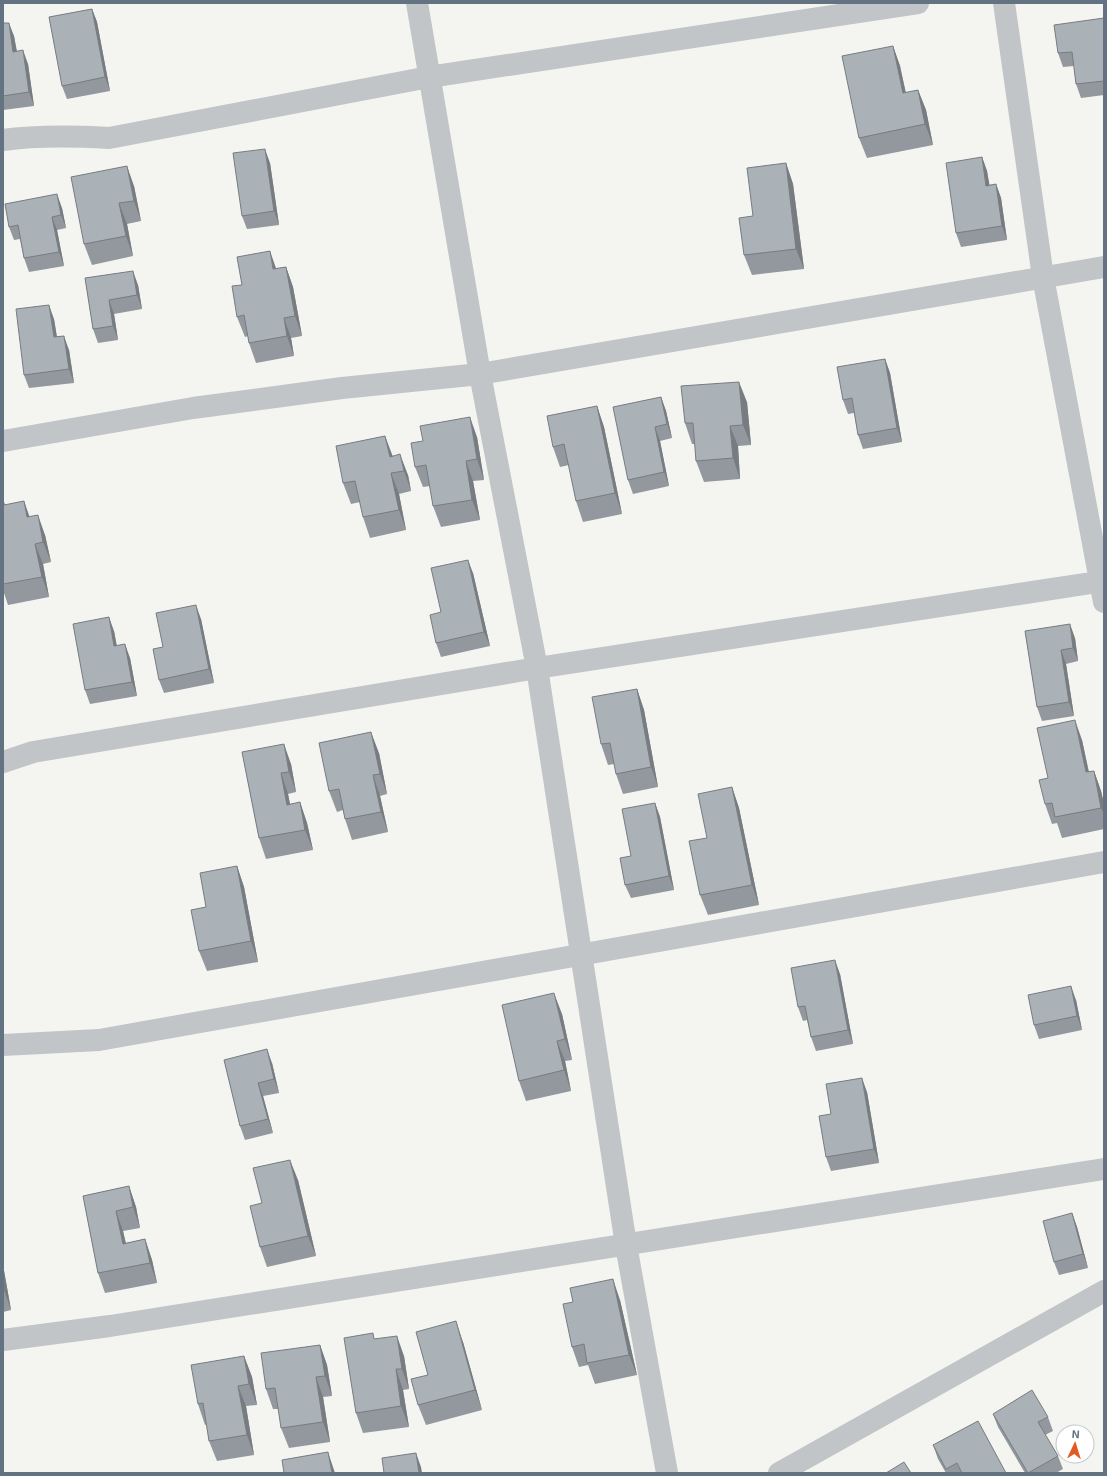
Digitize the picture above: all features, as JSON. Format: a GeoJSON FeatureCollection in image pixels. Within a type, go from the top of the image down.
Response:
{"type":"FeatureCollection","features":[{"type":"Feature","properties":{"kind":"street"},"geometry":{"type":"LineString","coordinates":[[417,3],[480,374],[537,668],[626,1245],[667,1473]]}},
{"type":"Feature","properties":{"kind":"street"},"geometry":{"type":"LineString","coordinates":[[3,140],[23,137],[68,136],[109,138],[429,77],[918,3]]}},
{"type":"Feature","properties":{"kind":"street"},"geometry":{"type":"LineString","coordinates":[[3,762],[41,751],[537,668],[1103,588],[1043,277],[1004,3]]}},
{"type":"Feature","properties":{"kind":"street"},"geometry":{"type":"LineString","coordinates":[[3,441],[193,408],[342,388],[480,374],[1104,267]]}},
{"type":"Feature","properties":{"kind":"street"},"geometry":{"type":"LineString","coordinates":[[3,1045],[99,1040],[1104,862]]}},
{"type":"Feature","properties":{"kind":"street"},"geometry":{"type":"LineString","coordinates":[[3,1340],[110,1326],[1104,1169]]}},
{"type":"Feature","properties":{"kind":"street"},"geometry":{"type":"LineString","coordinates":[[779,1473],[1104,1291]]}},
{"type":"Feature","properties":{"kind":"building"},"geometry":{"type":"Polygon","coordinates":[[[92,9],[105,77],[62,86],[49,17],[92,9]]]}},
{"type":"Feature","properties":{"kind":"building"},"geometry":{"type":"Polygon","coordinates":[[[1104,18],[1104,81],[1076,84],[1072,52],[1058,53],[1054,25],[1104,18]]]}},
{"type":"Feature","properties":{"kind":"building"},"geometry":{"type":"Polygon","coordinates":[[[3,23],[9,23],[13,52],[23,50],[29,92],[3,96],[3,23]]]}},
{"type":"Feature","properties":{"kind":"building"},"geometry":{"type":"Polygon","coordinates":[[[893,46],[903,93],[918,90],[925,124],[859,138],[842,56],[893,46]]]}},
{"type":"Feature","properties":{"kind":"building"},"geometry":{"type":"Polygon","coordinates":[[[265,149],[274,211],[242,216],[233,153],[265,149]]]}},
{"type":"Feature","properties":{"kind":"building"},"geometry":{"type":"Polygon","coordinates":[[[982,157],[986,186],[996,184],[1002,226],[956,233],[946,163],[982,157]]]}},
{"type":"Feature","properties":{"kind":"building"},"geometry":{"type":"Polygon","coordinates":[[[786,163],[796,249],[744,255],[739,218],[753,216],[747,168],[786,163]]]}},
{"type":"Feature","properties":{"kind":"building"},"geometry":{"type":"Polygon","coordinates":[[[127,166],[134,201],[119,203],[126,236],[84,244],[71,177],[127,166]]]}},
{"type":"Feature","properties":{"kind":"building"},"geometry":{"type":"Polygon","coordinates":[[[57,194],[61,215],[52,217],[59,252],[24,258],[18,225],[9,227],[5,204],[57,194]]]}},
{"type":"Feature","properties":{"kind":"building"},"geometry":{"type":"Polygon","coordinates":[[[270,251],[273,269],[286,267],[295,316],[284,318],[287,336],[249,343],[244,315],[237,317],[232,286],[242,285],[237,257],[270,251]]]}},
{"type":"Feature","properties":{"kind":"building"},"geometry":{"type":"Polygon","coordinates":[[[133,271],[137,295],[109,300],[113,326],[93,329],[85,278],[133,271]]]}},
{"type":"Feature","properties":{"kind":"building"},"geometry":{"type":"Polygon","coordinates":[[[49,305],[54,337],[64,336],[69,369],[24,375],[16,309],[49,305]]]}},
{"type":"Feature","properties":{"kind":"building"},"geometry":{"type":"Polygon","coordinates":[[[885,359],[897,428],[858,435],[852,398],[843,400],[837,367],[885,359]]]}},
{"type":"Feature","properties":{"kind":"building"},"geometry":{"type":"Polygon","coordinates":[[[739,382],[743,425],[730,426],[733,458],[696,461],[693,423],[685,423],[681,386],[739,382]]]}},
{"type":"Feature","properties":{"kind":"building"},"geometry":{"type":"Polygon","coordinates":[[[661,397],[667,424],[655,427],[664,472],[628,480],[613,407],[661,397]]]}},
{"type":"Feature","properties":{"kind":"building"},"geometry":{"type":"Polygon","coordinates":[[[597,406],[615,493],[576,501],[564,444],[553,447],[547,416],[597,406]]]}},
{"type":"Feature","properties":{"kind":"building"},"geometry":{"type":"Polygon","coordinates":[[[470,417],[477,459],[466,461],[472,500],[433,506],[426,465],[415,467],[411,443],[423,441],[420,426],[470,417]]]}},
{"type":"Feature","properties":{"kind":"building"},"geometry":{"type":"Polygon","coordinates":[[[385,436],[390,457],[400,454],[404,471],[391,473],[399,510],[363,517],[355,481],[343,483],[336,446],[385,436]]]}},
{"type":"Feature","properties":{"kind":"building"},"geometry":{"type":"Polygon","coordinates":[[[3,499],[4,505],[24,501],[27,517],[38,515],[43,542],[35,544],[42,577],[3,584],[3,499]]]}},
{"type":"Feature","properties":{"kind":"building"},"geometry":{"type":"Polygon","coordinates":[[[468,560],[484,632],[436,643],[430,615],[441,612],[431,568],[468,560]]]}},
{"type":"Feature","properties":{"kind":"building"},"geometry":{"type":"Polygon","coordinates":[[[196,605],[209,669],[159,680],[153,649],[163,647],[156,613],[196,605]]]}},
{"type":"Feature","properties":{"kind":"building"},"geometry":{"type":"Polygon","coordinates":[[[109,617],[114,646],[125,644],[132,682],[85,690],[73,624],[109,617]]]}},
{"type":"Feature","properties":{"kind":"building"},"geometry":{"type":"Polygon","coordinates":[[[1070,624],[1073,648],[1061,650],[1069,702],[1037,707],[1025,631],[1070,624]]]}},
{"type":"Feature","properties":{"kind":"building"},"geometry":{"type":"Polygon","coordinates":[[[637,689],[651,767],[616,774],[610,743],[601,744],[592,697],[637,689]]]}},
{"type":"Feature","properties":{"kind":"building"},"geometry":{"type":"Polygon","coordinates":[[[1075,720],[1086,772],[1094,771],[1101,808],[1055,817],[1052,803],[1045,804],[1039,780],[1048,778],[1037,728],[1075,720]]]}},
{"type":"Feature","properties":{"kind":"building"},"geometry":{"type":"Polygon","coordinates":[[[371,732],[380,774],[373,775],[381,812],[345,819],[339,789],[329,791],[319,743],[371,732]]]}},
{"type":"Feature","properties":{"kind":"building"},"geometry":{"type":"Polygon","coordinates":[[[284,744],[289,772],[281,773],[287,805],[300,802],[305,830],[259,838],[242,752],[284,744]]]}},
{"type":"Feature","properties":{"kind":"building"},"geometry":{"type":"Polygon","coordinates":[[[732,787],[752,885],[700,895],[689,841],[707,838],[698,794],[732,787]]]}},
{"type":"Feature","properties":{"kind":"building"},"geometry":{"type":"Polygon","coordinates":[[[655,803],[669,876],[625,885],[620,858],[631,856],[622,809],[655,803]]]}},
{"type":"Feature","properties":{"kind":"building"},"geometry":{"type":"Polygon","coordinates":[[[237,866],[251,941],[199,951],[191,910],[206,907],[200,873],[237,866]]]}},
{"type":"Feature","properties":{"kind":"building"},"geometry":{"type":"Polygon","coordinates":[[[835,960],[848,1030],[811,1037],[805,1006],[798,1007],[791,968],[835,960]]]}},
{"type":"Feature","properties":{"kind":"building"},"geometry":{"type":"Polygon","coordinates":[[[1071,986],[1077,1016],[1034,1025],[1028,995],[1071,986]]]}},
{"type":"Feature","properties":{"kind":"building"},"geometry":{"type":"Polygon","coordinates":[[[554,993],[565,1039],[557,1041],[564,1070],[519,1081],[502,1005],[554,993]]]}},
{"type":"Feature","properties":{"kind":"building"},"geometry":{"type":"Polygon","coordinates":[[[267,1049],[274,1079],[258,1083],[268,1119],[240,1126],[224,1060],[267,1049]]]}},
{"type":"Feature","properties":{"kind":"building"},"geometry":{"type":"Polygon","coordinates":[[[862,1078],[874,1149],[826,1157],[819,1116],[831,1114],[826,1084],[862,1078]]]}},
{"type":"Feature","properties":{"kind":"building"},"geometry":{"type":"Polygon","coordinates":[[[290,1160],[308,1236],[260,1247],[250,1206],[262,1203],[253,1168],[290,1160]]]}},
{"type":"Feature","properties":{"kind":"building"},"geometry":{"type":"Polygon","coordinates":[[[129,1186],[133,1207],[116,1211],[123,1244],[145,1239],[150,1263],[98,1273],[83,1196],[129,1186]]]}},
{"type":"Feature","properties":{"kind":"building"},"geometry":{"type":"Polygon","coordinates":[[[1072,1213],[1083,1254],[1054,1262],[1043,1221],[1072,1213]]]}},
{"type":"Feature","properties":{"kind":"building"},"geometry":{"type":"Polygon","coordinates":[[[613,1279],[629,1355],[587,1363],[584,1344],[572,1347],[563,1304],[573,1302],[570,1288],[613,1279]]]}},
{"type":"Feature","properties":{"kind":"building"},"geometry":{"type":"Polygon","coordinates":[[[456,1321],[475,1390],[418,1405],[411,1379],[428,1375],[416,1332],[456,1321]]]}},
{"type":"Feature","properties":{"kind":"building"},"geometry":{"type":"Polygon","coordinates":[[[373,1333],[374,1339],[397,1336],[402,1369],[396,1369],[401,1406],[356,1413],[344,1338],[373,1333]]]}},
{"type":"Feature","properties":{"kind":"building"},"geometry":{"type":"Polygon","coordinates":[[[320,1345],[325,1376],[316,1377],[323,1422],[281,1428],[275,1388],[266,1389],[261,1353],[320,1345]]]}},
{"type":"Feature","properties":{"kind":"building"},"geometry":{"type":"Polygon","coordinates":[[[244,1356],[249,1384],[238,1386],[247,1435],[209,1441],[203,1403],[198,1404],[191,1365],[244,1356]]]}},
{"type":"Feature","properties":{"kind":"building"},"geometry":{"type":"Polygon","coordinates":[[[1032,1390],[1048,1417],[1038,1422],[1055,1451],[1055,1458],[1028,1473],[993,1414],[1032,1390]]]}},
{"type":"Feature","properties":{"kind":"building"},"geometry":{"type":"Polygon","coordinates":[[[978,1421],[1006,1473],[962,1473],[957,1463],[946,1469],[933,1445],[978,1421]]]}},
{"type":"Feature","properties":{"kind":"building"},"geometry":{"type":"Polygon","coordinates":[[[328,1452],[332,1473],[284,1473],[282,1460],[328,1452]]]}},
{"type":"Feature","properties":{"kind":"building"},"geometry":{"type":"Polygon","coordinates":[[[416,1453],[419,1473],[384,1473],[382,1458],[416,1453]]]}},
{"type":"Feature","properties":{"kind":"building"},"geometry":{"type":"Polygon","coordinates":[[[904,1462],[911,1473],[886,1473],[904,1462]]]}}]}
